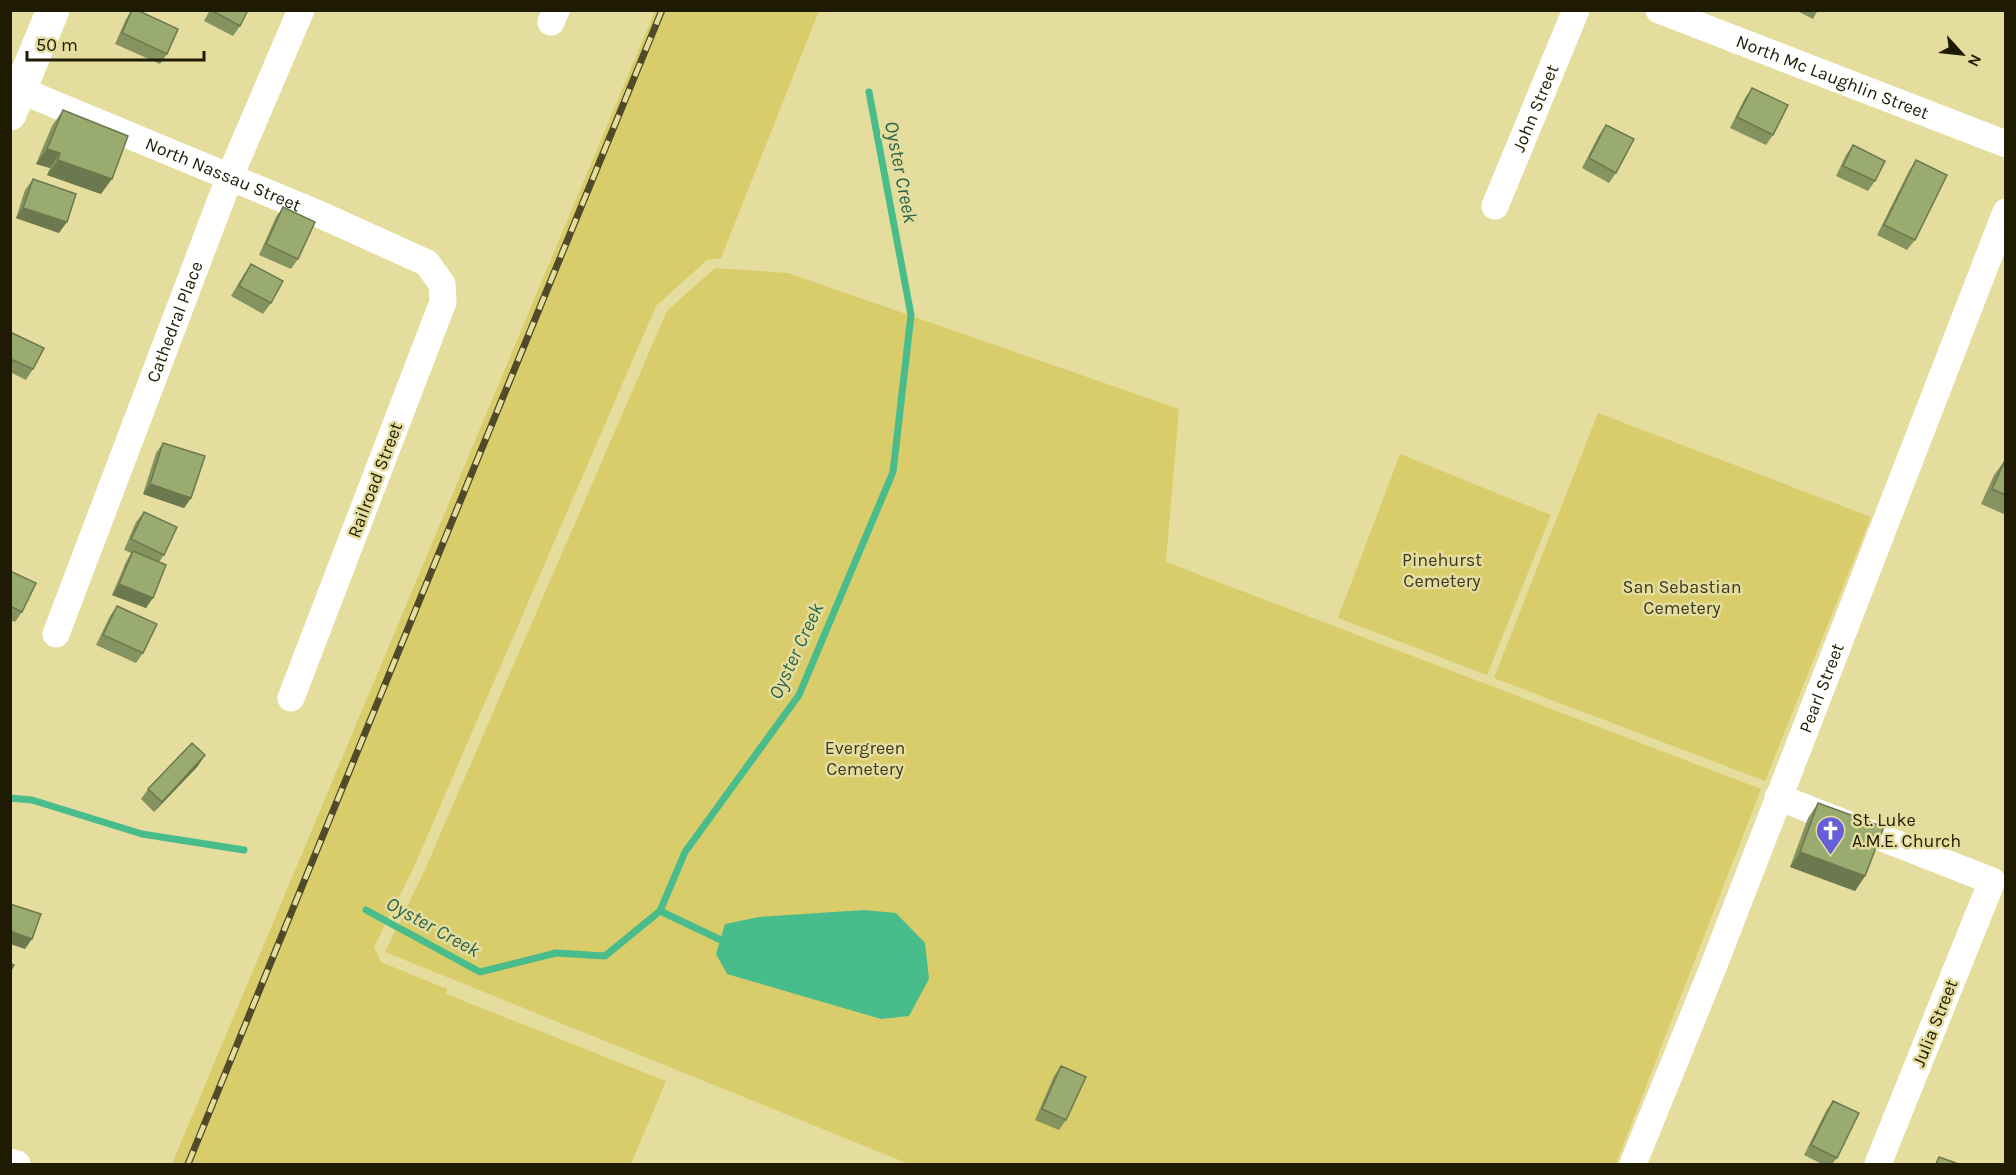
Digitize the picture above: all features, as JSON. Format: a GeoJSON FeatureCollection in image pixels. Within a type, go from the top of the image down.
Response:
{"type":"FeatureCollection","features":[{"type":"Feature","properties":{"kind":"main road"},"geometry":{"type":"LineString","coordinates":[[15,102],[53,10]]}},
{"type":"Feature","properties":{"kind":"street","name":"Cathedral Place"},"geometry":{"type":"LineString","coordinates":[[56,634],[231,176],[301,10]]}},
{"type":"Feature","properties":{"kind":"street","name":"John Street"},"geometry":{"type":"LineString","coordinates":[[1495,206],[1576,10]]}},
{"type":"Feature","properties":{"kind":"street","name":"North Mc Laughlin Street"},"geometry":{"type":"LineString","coordinates":[[1659,10],[2006,144]]}},
{"type":"Feature","properties":{"kind":"street","name":"North Nassau Street"},"geometry":{"type":"LineString","coordinates":[[15,102],[88,120],[231,176],[427,263]]}},
{"type":"Feature","properties":{"kind":"street","name":"Pearl Street"},"geometry":{"type":"LineString","coordinates":[[1634,1164],[2006,212]]}},
{"type":"Feature","properties":{"kind":"street","name":"Railroad Street"},"geometry":{"type":"LineString","coordinates":[[291,698],[443,302],[442,284],[427,263]]}},
{"type":"Feature","properties":{"kind":"street","name":"Julia Street"},"geometry":{"type":"LineString","coordinates":[[1778,797],[1992,881],[1878,1164]]}},
{"type":"Feature","properties":{"kind":"street"},"geometry":{"type":"LineString","coordinates":[[10,1162],[17,1164]]}},
{"type":"Feature","properties":{"kind":"green space"},"geometry":{"type":"Polygon","coordinates":[[[655,11],[819,11],[721,258],[707,260],[656,306],[413,869],[374,947],[381,962],[447,989],[446,994],[666,1081],[631,1164],[172,1164],[655,11]]]}},
{"type":"Feature","properties":{"kind":"green space","name":"Evergreen Cemetery"},"geometry":{"type":"Polygon","coordinates":[[[715,268],[788,273],[1179,409],[1166,562],[1761,789],[1616,1164],[909,1164],[385,952],[423,874],[667,311],[715,268]]]}},
{"type":"Feature","properties":{"kind":"green space","name":"San Sebastian Cemetery"},"geometry":{"type":"Polygon","coordinates":[[[1598,413],[1871,517],[1765,781],[1494,678],[1598,413]]]}},
{"type":"Feature","properties":{"kind":"green space","name":"Pinehurst Cemetery"},"geometry":{"type":"Polygon","coordinates":[[[1400,454],[1551,515],[1487,675],[1338,618],[1400,454]]]}},
{"type":"Feature","properties":{"kind":"shaded area"},"geometry":{"type":"Polygon","coordinates":[[[864,910],[896,913],[925,943],[929,979],[909,1016],[881,1019],[727,974],[716,954],[725,924],[759,917],[864,910]]]}},
{"type":"Feature","properties":{"kind":"building"},"geometry":{"type":"Polygon","coordinates":[[[132,10],[137,10],[178,29],[167,54],[122,33],[132,10]]]}},
{"type":"Feature","properties":{"kind":"building"},"geometry":{"type":"Polygon","coordinates":[[[211,10],[248,10],[240,26],[211,10]]]}},
{"type":"Feature","properties":{"kind":"building"},"geometry":{"type":"Polygon","coordinates":[[[1752,88],[1788,105],[1773,135],[1737,117],[1752,88]]]}},
{"type":"Feature","properties":{"kind":"building"},"geometry":{"type":"Polygon","coordinates":[[[63,110],[128,136],[112,179],[58,160],[60,153],[47,149],[63,110]]]}},
{"type":"Feature","properties":{"kind":"building"},"geometry":{"type":"Polygon","coordinates":[[[1606,125],[1634,139],[1616,173],[1589,158],[1606,125]]]}},
{"type":"Feature","properties":{"kind":"building"},"geometry":{"type":"Polygon","coordinates":[[[1853,145],[1885,161],[1875,181],[1843,166],[1853,145]]]}},
{"type":"Feature","properties":{"kind":"building"},"geometry":{"type":"Polygon","coordinates":[[[1916,160],[1947,175],[1915,240],[1884,225],[1916,160]]]}},
{"type":"Feature","properties":{"kind":"building"},"geometry":{"type":"Polygon","coordinates":[[[33,179],[76,194],[67,222],[23,208],[33,179]]]}},
{"type":"Feature","properties":{"kind":"building"},"geometry":{"type":"Polygon","coordinates":[[[283,207],[315,222],[298,259],[266,244],[283,207]]]}},
{"type":"Feature","properties":{"kind":"building"},"geometry":{"type":"Polygon","coordinates":[[[251,264],[283,281],[271,303],[239,286],[251,264]]]}},
{"type":"Feature","properties":{"kind":"building"},"geometry":{"type":"Polygon","coordinates":[[[10,332],[44,348],[33,369],[13,360],[10,365],[10,332]]]}},
{"type":"Feature","properties":{"kind":"building"},"geometry":{"type":"Polygon","coordinates":[[[163,443],[205,456],[191,498],[150,484],[163,443]]]}},
{"type":"Feature","properties":{"kind":"building"},"geometry":{"type":"Polygon","coordinates":[[[2006,460],[2006,495],[1992,489],[2006,460]]]}},
{"type":"Feature","properties":{"kind":"building"},"geometry":{"type":"Polygon","coordinates":[[[144,512],[177,527],[164,555],[131,539],[144,512]]]}},
{"type":"Feature","properties":{"kind":"building"},"geometry":{"type":"Polygon","coordinates":[[[133,551],[166,565],[153,598],[119,584],[133,551]]]}},
{"type":"Feature","properties":{"kind":"building"},"geometry":{"type":"Polygon","coordinates":[[[10,571],[36,583],[22,612],[10,606],[10,571]]]}},
{"type":"Feature","properties":{"kind":"building"},"geometry":{"type":"Polygon","coordinates":[[[117,606],[157,624],[143,653],[103,635],[117,606]]]}},
{"type":"Feature","properties":{"kind":"building"},"geometry":{"type":"Polygon","coordinates":[[[192,743],[205,755],[162,802],[148,789],[192,743]]]}},
{"type":"Feature","properties":{"kind":"building","name":"St. Luke A.M.E. Church"},"geometry":{"type":"Polygon","coordinates":[[[1818,803],[1884,827],[1865,876],[1800,852],[1818,803]]]}},
{"type":"Feature","properties":{"kind":"building"},"geometry":{"type":"Polygon","coordinates":[[[10,904],[41,914],[32,939],[10,931],[10,904]]]}},
{"type":"Feature","properties":{"kind":"building"},"geometry":{"type":"Polygon","coordinates":[[[1061,1066],[1086,1077],[1066,1120],[1042,1109],[1061,1066]]]}},
{"type":"Feature","properties":{"kind":"building"},"geometry":{"type":"Polygon","coordinates":[[[1833,1101],[1859,1113],[1837,1158],[1811,1145],[1833,1101]]]}},
{"type":"Feature","properties":{"kind":"building"},"geometry":{"type":"Polygon","coordinates":[[[1939,1157],[1956,1163],[1936,1164],[1939,1157]]]}},
{"type":"Feature","properties":{"kind":"waterway","name":"Oyster Creek"},"geometry":{"type":"LineString","coordinates":[[366,910],[480,972],[556,953],[605,956],[660,911],[685,852],[799,695],[893,472],[911,315],[869,92]]}},
{"type":"Feature","properties":{"kind":"waterway","name":"Oyster Creek"},"geometry":{"type":"LineString","coordinates":[[10,798],[32,800],[142,834],[244,850]]}},
{"type":"Feature","properties":{"kind":"waterway"},"geometry":{"type":"LineString","coordinates":[[660,911],[721,940]]}},
{"type":"Feature","properties":{"kind":"railway"},"geometry":{"type":"LineString","coordinates":[[188,1164],[662,10]]}},
{"type":"Feature","properties":{"kind":"place","name":"St. Luke A.M.E. Church"},"geometry":{"type":"Point","coordinates":[1831,856]}}]}
